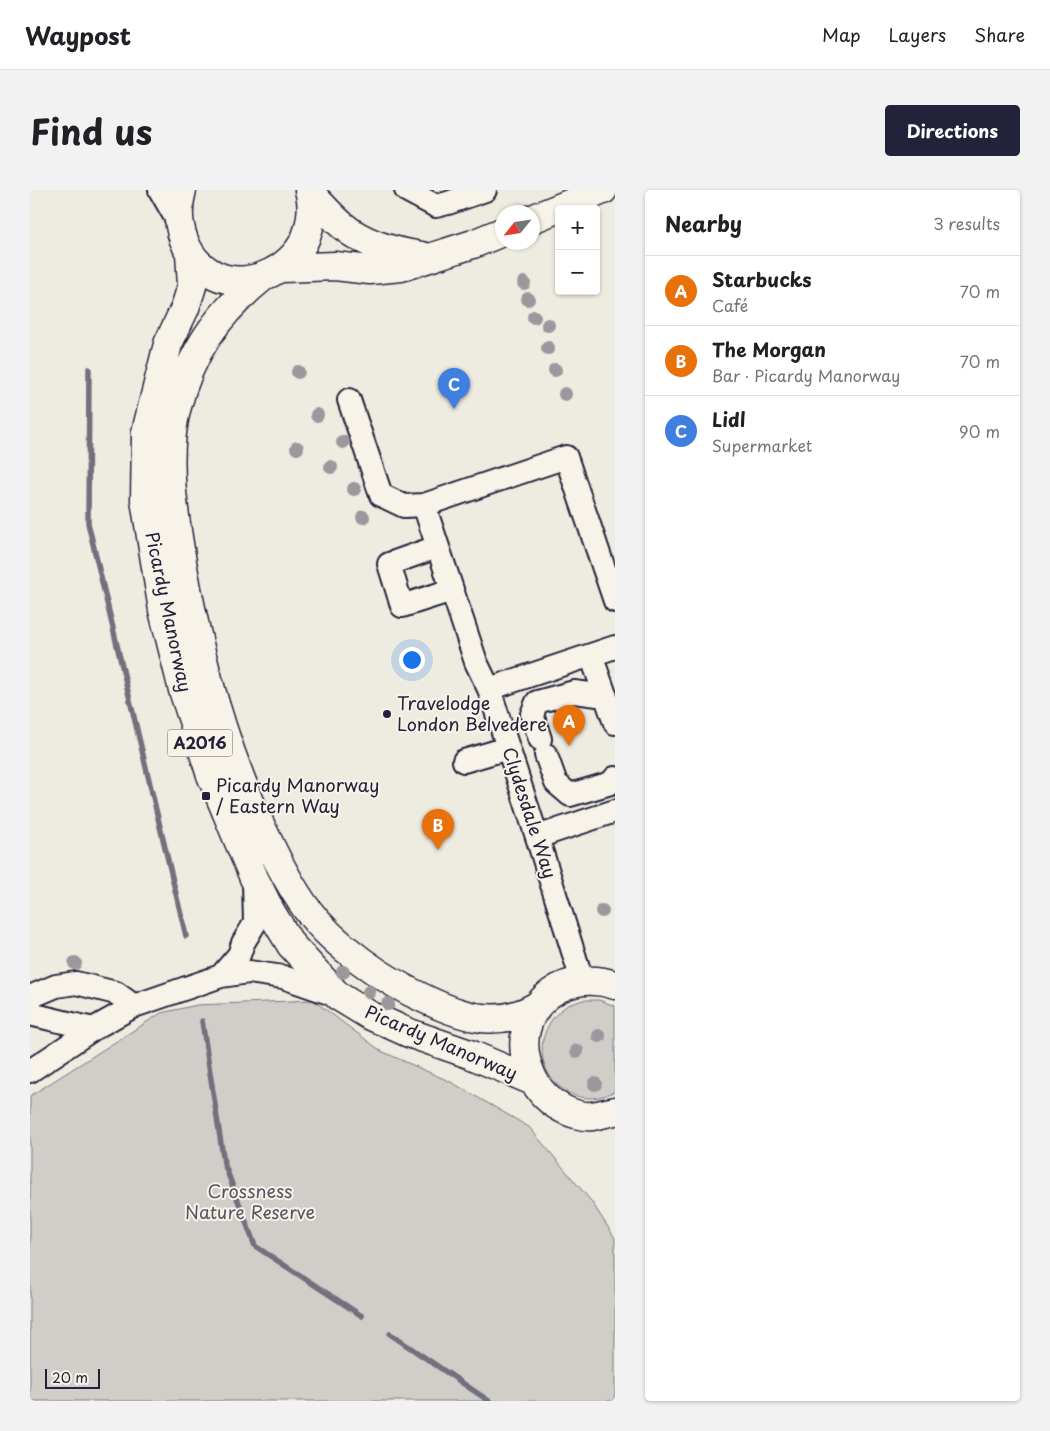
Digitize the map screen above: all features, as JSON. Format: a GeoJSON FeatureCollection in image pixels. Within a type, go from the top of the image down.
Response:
{"type":"FeatureCollection","features":[{"type":"Feature","properties":{"kind":"main road"},"geometry":{"type":"LineString","coordinates":[[182,190],[178,202],[180,225],[183,240],[190,253],[202,266],[216,276],[237,280],[273,272],[335,266],[370,270],[400,267],[473,244],[495,235]]}},
{"type":"Feature","properties":{"kind":"main road"},"geometry":{"type":"LineString","coordinates":[[540,216],[603,190]]}},
{"type":"Feature","properties":{"kind":"main road"},"geometry":{"type":"LineString","coordinates":[[309,191],[344,227],[367,241],[393,252],[431,258]]}},
{"type":"Feature","properties":{"kind":"main road","name":"Picardy Manorway"},"geometry":{"type":"LineString","coordinates":[[309,191],[312,218],[306,241],[292,259],[240,296],[220,317],[199,347],[189,368],[175,410],[170,454],[173,509],[187,587],[212,697],[250,806],[285,875],[308,910],[324,929],[360,960],[399,987],[435,1004],[473,1018],[502,1019],[523,1014],[562,986],[603,981]]}},
{"type":"Feature","properties":{"kind":"main road","name":"Picardy Manorway"},"geometry":{"type":"LineString","coordinates":[[190,253],[192,286],[185,308],[168,344],[146,432],[145,500],[163,610],[183,690],[211,775],[254,878],[271,912],[291,945],[338,996],[369,1015],[409,1033],[472,1055],[533,1081]]}},
{"type":"Feature","properties":{"kind":"main road"},"geometry":{"type":"LineString","coordinates":[[536,1006],[528,1022],[523,1044],[525,1060],[533,1081],[544,1096],[572,1113],[603,1114],[615,1134]]}},
{"type":"Feature","properties":{"kind":"street"},"geometry":{"type":"LineString","coordinates":[[160,190],[180,225]]}},
{"type":"Feature","properties":{"kind":"street"},"geometry":{"type":"LineString","coordinates":[[406,190],[436,206],[485,190]]}},
{"type":"Feature","properties":{"kind":"street"},"geometry":{"type":"LineString","coordinates":[[349,400],[380,495],[404,506],[424,505],[566,457],[615,601]]}},
{"type":"Feature","properties":{"kind":"street","name":"Clydesdale Way"},"geometry":{"type":"LineString","coordinates":[[424,505],[476,662],[489,689],[538,837],[603,981]]}},
{"type":"Feature","properties":{"kind":"street"},"geometry":{"type":"LineString","coordinates":[[437,547],[388,564],[402,606],[452,590]]}},
{"type":"Feature","properties":{"kind":"street"},"geometry":{"type":"LineString","coordinates":[[489,689],[615,647]]}},
{"type":"Feature","properties":{"kind":"street"},"geometry":{"type":"LineString","coordinates":[[592,655],[615,723]]}},
{"type":"Feature","properties":{"kind":"street"},"geometry":{"type":"LineString","coordinates":[[606,696],[574,692],[537,702],[532,714],[556,783],[570,795],[610,783],[615,778]]}},
{"type":"Feature","properties":{"kind":"street"},"geometry":{"type":"LineString","coordinates":[[464,761],[508,748]]}},
{"type":"Feature","properties":{"kind":"street"},"geometry":{"type":"LineString","coordinates":[[538,837],[615,811]]}},
{"type":"Feature","properties":{"kind":"street"},"geometry":{"type":"LineString","coordinates":[[208,980],[239,955],[243,942],[255,924],[254,878]]}},
{"type":"Feature","properties":{"kind":"street"},"geometry":{"type":"LineString","coordinates":[[30,1071],[93,1029],[134,1006],[208,980],[248,972],[283,977],[338,996]]}},
{"type":"Feature","properties":{"kind":"street"},"geometry":{"type":"LineString","coordinates":[[30,997],[56,986],[76,983],[116,993],[134,1006]]}},
{"type":"Feature","properties":{"kind":"street"},"geometry":{"type":"LineString","coordinates":[[30,1014],[93,1029]]}},
{"type":"Feature","properties":{"kind":"green space","name":"Crossness Nature Reserve"},"geometry":{"type":"Polygon","coordinates":[[[313,1000],[381,1051],[451,1082],[529,1127],[591,1201],[615,1238],[615,1401],[30,1401],[30,1096],[161,1013],[197,1005],[313,1000]]]}},
{"type":"Feature","properties":{"kind":"green space"},"geometry":{"type":"Polygon","coordinates":[[[583,1000],[599,1000],[615,1006],[615,1091],[598,1097],[582,1097],[567,1092],[555,1082],[546,1069],[542,1054],[544,1038],[551,1021],[568,1005],[583,1000]]]}},
{"type":"Feature","properties":{"kind":"waterway"},"geometry":{"type":"LineString","coordinates":[[89,369],[88,523],[186,936]]}},
{"type":"Feature","properties":{"kind":"waterway"},"geometry":{"type":"LineString","coordinates":[[202,1021],[224,1163],[255,1246],[362,1316]]}},
{"type":"Feature","properties":{"kind":"waterway"},"geometry":{"type":"LineString","coordinates":[[390,1334],[489,1401]]}},
{"type":"Feature","properties":{"kind":"place","name":"Lidl"},"geometry":{"type":"Point","coordinates":[454,409]}},
{"type":"Feature","properties":{"kind":"place","name":"Travelodge London Belvedere"},"geometry":{"type":"Point","coordinates":[387,714]}},
{"type":"Feature","properties":{"kind":"place","name":"Starbucks"},"geometry":{"type":"Point","coordinates":[569,746]}},
{"type":"Feature","properties":{"kind":"place","name":"Picardy Manorway / Eastern Way"},"geometry":{"type":"Point","coordinates":[206,796]}},
{"type":"Feature","properties":{"kind":"place","name":"The Morgan"},"geometry":{"type":"Point","coordinates":[438,850]}}]}
